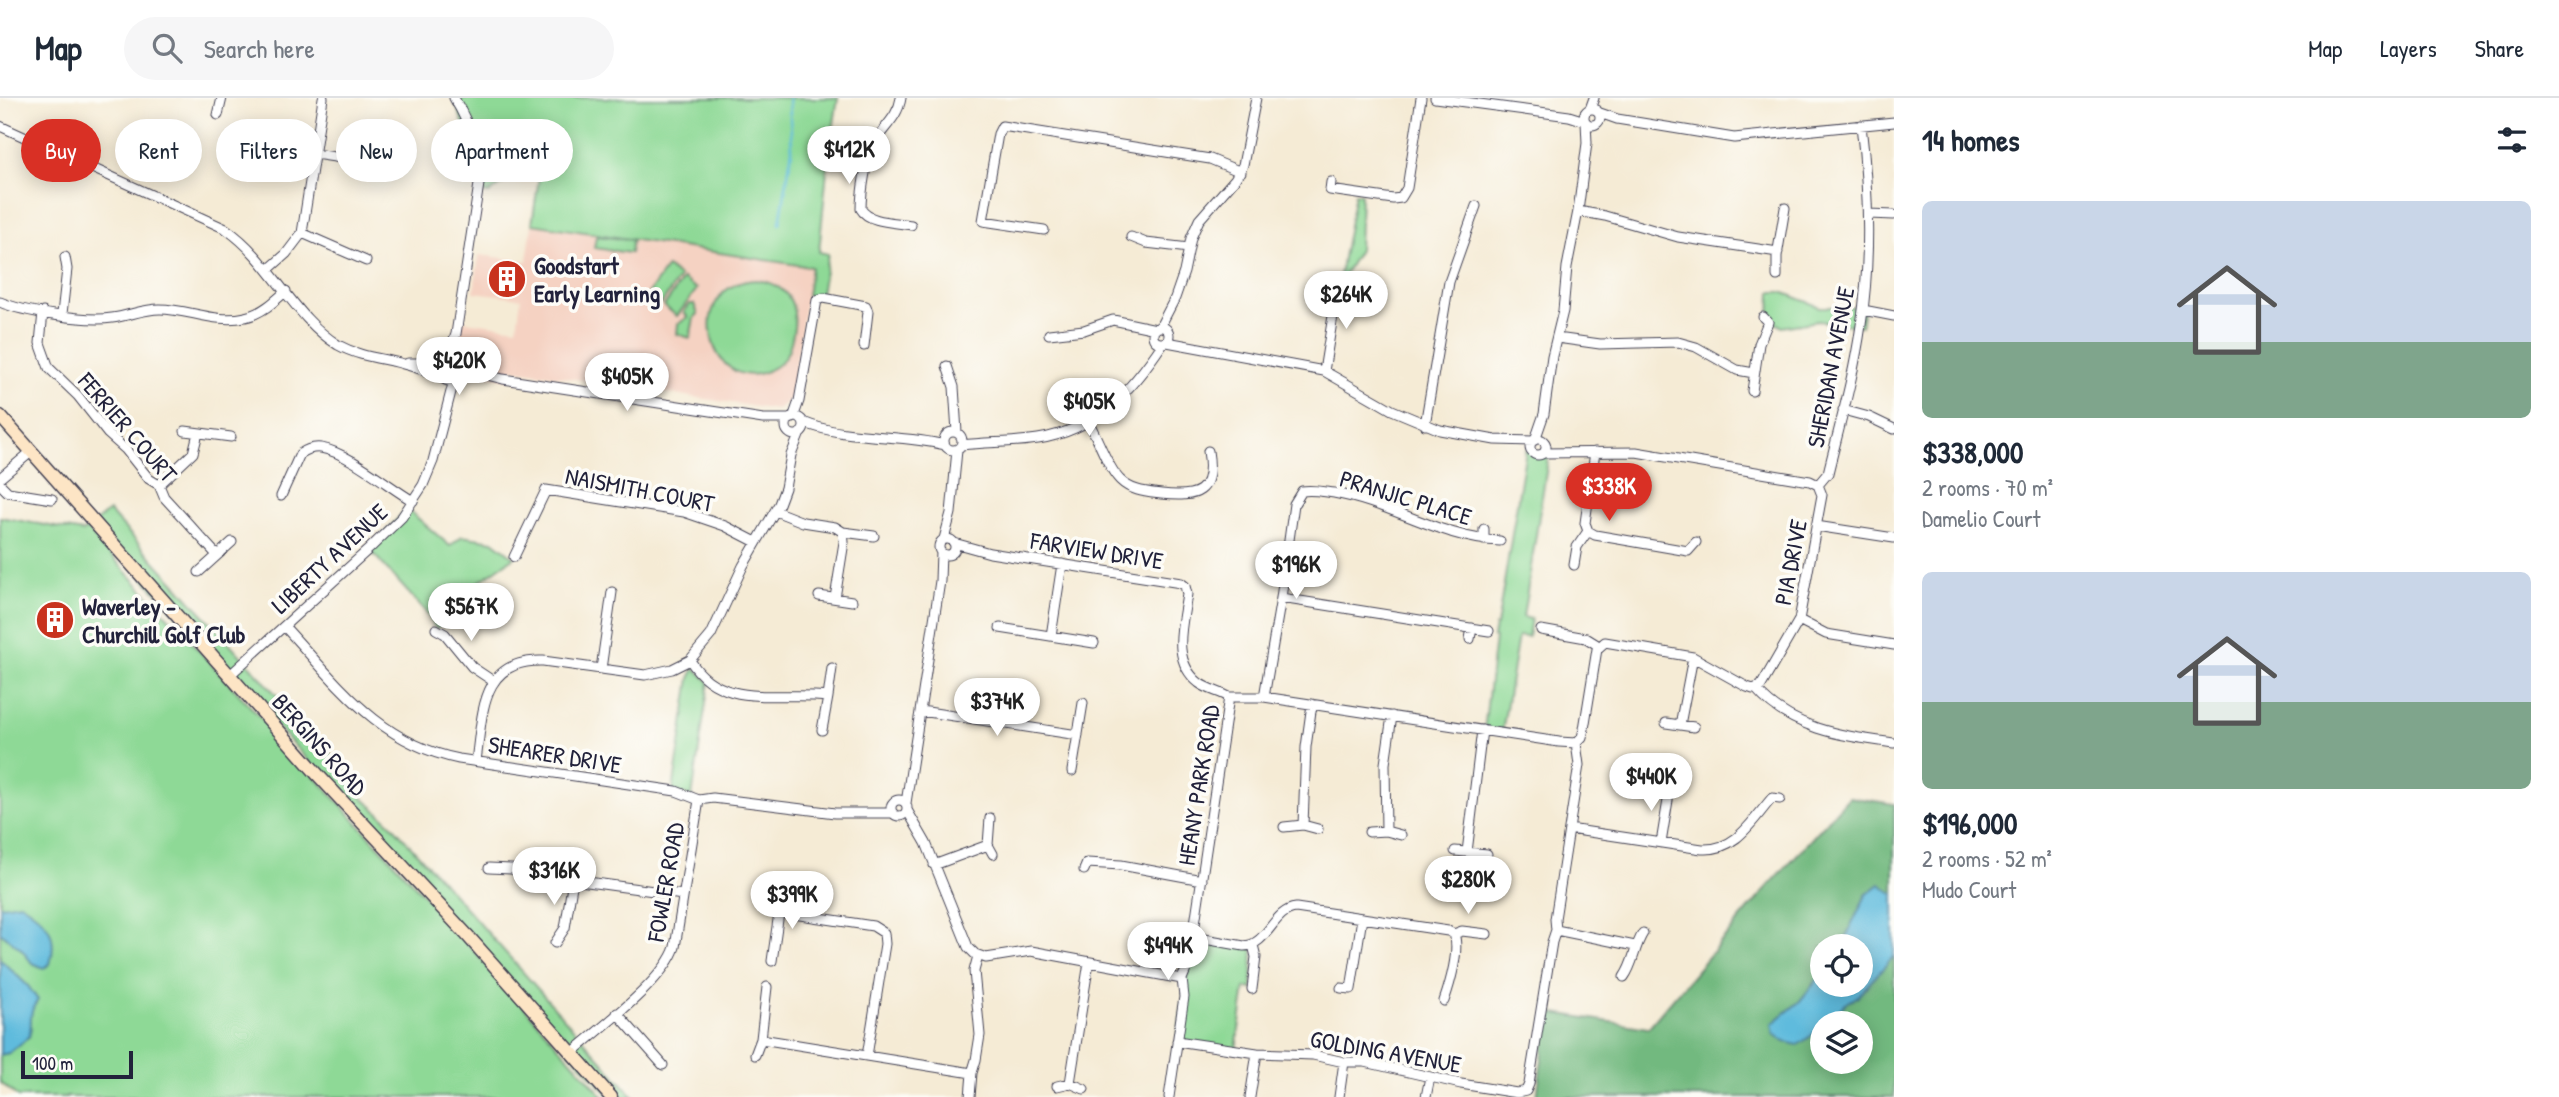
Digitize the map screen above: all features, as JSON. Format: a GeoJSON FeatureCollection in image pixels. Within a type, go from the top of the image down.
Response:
{"type":"FeatureCollection","features":[{"type":"Feature","properties":{"kind":"main road","name":"BERGINS ROAD"},"geometry":{"type":"LineString","coordinates":[[0,416],[318,775],[467,935],[611,1097]]}},
{"type":"Feature","properties":{"kind":"street"},"geometry":{"type":"LineString","coordinates":[[218,116],[222,98]]}},
{"type":"Feature","properties":{"kind":"street"},"geometry":{"type":"LineString","coordinates":[[320,119],[323,98]]}},
{"type":"Feature","properties":{"kind":"street","name":"LIBERTY AVENUE"},"geometry":{"type":"LineString","coordinates":[[230,675],[385,535],[413,501],[433,461],[452,374],[478,192],[479,169],[474,140],[454,98]]}},
{"type":"Feature","properties":{"kind":"street"},"geometry":{"type":"LineString","coordinates":[[901,98],[891,122],[870,153],[861,209],[866,216],[911,225]]}},
{"type":"Feature","properties":{"kind":"street"},"geometry":{"type":"LineString","coordinates":[[0,126],[226,229],[252,249],[316,327],[338,344],[366,356],[452,374],[496,378],[881,439],[993,441],[1038,439],[1088,422],[1121,398],[1149,363],[1184,272],[1195,228],[1204,212],[1241,172],[1248,149],[1256,98]]}},
{"type":"Feature","properties":{"kind":"street"},"geometry":{"type":"LineString","coordinates":[[1330,189],[1401,198],[1407,188],[1421,98]]}},
{"type":"Feature","properties":{"kind":"street"},"geometry":{"type":"LineString","coordinates":[[1434,98],[1569,116],[1617,119],[1729,138],[1894,122]]}},
{"type":"Feature","properties":{"kind":"street"},"geometry":{"type":"LineString","coordinates":[[1539,445],[1595,98]]}},
{"type":"Feature","properties":{"kind":"street","name":"SHERIDAN AVENUE"},"geometry":{"type":"LineString","coordinates":[[1818,485],[1828,473],[1855,363],[1863,310],[1868,214],[1861,125]]}},
{"type":"Feature","properties":{"kind":"street"},"geometry":{"type":"LineString","coordinates":[[1044,230],[983,221],[998,134],[1002,126],[1210,159],[1241,172]]}},
{"type":"Feature","properties":{"kind":"street"},"geometry":{"type":"LineString","coordinates":[[269,269],[286,254],[302,233],[310,182]]}},
{"type":"Feature","properties":{"kind":"street"},"geometry":{"type":"LineString","coordinates":[[1425,425],[1449,282],[1476,206]]}},
{"type":"Feature","properties":{"kind":"street"},"geometry":{"type":"LineString","coordinates":[[1777,276],[1785,208]]}},
{"type":"Feature","properties":{"kind":"street"},"geometry":{"type":"LineString","coordinates":[[1578,211],[1605,216],[1667,235],[1778,252]]}},
{"type":"Feature","properties":{"kind":"street"},"geometry":{"type":"LineString","coordinates":[[1868,214],[1894,215]]}},
{"type":"Feature","properties":{"kind":"street"},"geometry":{"type":"LineString","coordinates":[[302,233],[366,261]]}},
{"type":"Feature","properties":{"kind":"street"},"geometry":{"type":"LineString","coordinates":[[1131,237],[1146,243],[1189,248]]}},
{"type":"Feature","properties":{"kind":"street"},"geometry":{"type":"LineString","coordinates":[[62,314],[67,269],[65,257]]}},
{"type":"Feature","properties":{"kind":"street"},"geometry":{"type":"LineString","coordinates":[[1324,371],[1338,285]]}},
{"type":"Feature","properties":{"kind":"street"},"geometry":{"type":"LineString","coordinates":[[0,302],[43,312],[104,319],[160,309],[227,319],[261,311],[286,291]]}},
{"type":"Feature","properties":{"kind":"street"},"geometry":{"type":"LineString","coordinates":[[476,761],[486,695],[493,681],[508,667],[528,660],[631,674],[659,673],[690,660],[711,635],[785,488],[817,300],[823,298],[866,306],[869,312],[864,346]]}},
{"type":"Feature","properties":{"kind":"street"},"geometry":{"type":"LineString","coordinates":[[1863,310],[1894,316]]}},
{"type":"Feature","properties":{"kind":"street","name":"FERRIER COURT"},"geometry":{"type":"LineString","coordinates":[[43,312],[40,343],[49,368],[78,396],[108,434],[127,450],[149,479],[159,485],[164,497],[217,555]]}},
{"type":"Feature","properties":{"kind":"street"},"geometry":{"type":"LineString","coordinates":[[1048,334],[1084,330],[1113,320],[1198,349],[1324,371],[1392,410],[1425,425],[1454,433],[1581,452],[1636,452],[1804,480],[1818,485]]}},
{"type":"Feature","properties":{"kind":"street"},"geometry":{"type":"LineString","coordinates":[[1752,391],[1759,344],[1770,321]]}},
{"type":"Feature","properties":{"kind":"street","name":"LIBERTY AVENUE"},"geometry":{"type":"LineString","coordinates":[[452,374],[441,367],[456,334]]}},
{"type":"Feature","properties":{"kind":"street"},"geometry":{"type":"LineString","coordinates":[[1557,338],[1600,344],[1678,342],[1696,347],[1737,370],[1754,373]]}},
{"type":"Feature","properties":{"kind":"street"},"geometry":{"type":"LineString","coordinates":[[399,363],[445,363],[452,374]]}},
{"type":"Feature","properties":{"kind":"street"},"geometry":{"type":"LineString","coordinates":[[947,366],[954,387],[949,547],[940,581],[909,778],[899,808],[920,832],[968,947],[978,956],[992,958],[1031,951],[1182,979]]}},
{"type":"Feature","properties":{"kind":"street"},"geometry":{"type":"LineString","coordinates":[[1843,410],[1869,417],[1894,429]]}},
{"type":"Feature","properties":{"kind":"street"},"geometry":{"type":"LineString","coordinates":[[1088,422],[1118,478],[1136,490],[1175,496],[1194,495],[1205,485],[1210,462],[1208,451]]}},
{"type":"Feature","properties":{"kind":"street"},"geometry":{"type":"LineString","coordinates":[[186,431],[231,437]]}},
{"type":"Feature","properties":{"kind":"street"},"geometry":{"type":"LineString","coordinates":[[159,485],[193,453],[198,433]]}},
{"type":"Feature","properties":{"kind":"street"},"geometry":{"type":"LineString","coordinates":[[281,496],[300,454],[306,450],[321,448],[342,456],[413,501]]}},
{"type":"Feature","properties":{"kind":"street"},"geometry":{"type":"LineString","coordinates":[[0,478],[32,451]]}},
{"type":"Feature","properties":{"kind":"street"},"geometry":{"type":"LineString","coordinates":[[1595,452],[1585,523],[1588,531],[1595,535],[1688,556],[1696,542]]}},
{"type":"Feature","properties":{"kind":"street"},"geometry":{"type":"LineString","coordinates":[[0,484],[10,493],[52,499]]}},
{"type":"Feature","properties":{"kind":"street","name":"PIA DRIVE"},"geometry":{"type":"LineString","coordinates":[[1756,689],[1764,681],[1799,620],[1822,495],[1818,485]]}},
{"type":"Feature","properties":{"kind":"street","name":"NAISMITH COURT"},"geometry":{"type":"LineString","coordinates":[[514,557],[546,490],[684,512],[725,526],[756,542]]}},
{"type":"Feature","properties":{"kind":"street","name":"PRANJIC PLACE"},"geometry":{"type":"LineString","coordinates":[[1264,697],[1282,598],[1294,504],[1300,493],[1306,490],[1359,498],[1468,538],[1500,541]]}},
{"type":"Feature","properties":{"kind":"street"},"geometry":{"type":"LineString","coordinates":[[775,511],[803,522],[874,536]]}},
{"type":"Feature","properties":{"kind":"street"},"geometry":{"type":"LineString","coordinates":[[1816,526],[1894,538]]}},
{"type":"Feature","properties":{"kind":"street"},"geometry":{"type":"LineString","coordinates":[[1484,528],[1485,540]]}},
{"type":"Feature","properties":{"kind":"street"},"geometry":{"type":"LineString","coordinates":[[1574,565],[1577,547],[1588,531]]}},
{"type":"Feature","properties":{"kind":"street"},"geometry":{"type":"LineString","coordinates":[[835,598],[843,532]]}},
{"type":"Feature","properties":{"kind":"street"},"geometry":{"type":"LineString","coordinates":[[200,572],[232,542]]}},
{"type":"Feature","properties":{"kind":"street","name":"FARVIEW DRIVE"},"geometry":{"type":"LineString","coordinates":[[949,547],[1183,584],[1187,594],[1180,644],[1183,661],[1199,683],[1229,697]]}},
{"type":"Feature","properties":{"kind":"street"},"geometry":{"type":"LineString","coordinates":[[1051,636],[1062,564]]}},
{"type":"Feature","properties":{"kind":"street"},"geometry":{"type":"LineString","coordinates":[[601,669],[612,592]]}},
{"type":"Feature","properties":{"kind":"street"},"geometry":{"type":"LineString","coordinates":[[818,596],[852,601]]}},
{"type":"Feature","properties":{"kind":"street"},"geometry":{"type":"LineString","coordinates":[[1282,598],[1489,631]]}},
{"type":"Feature","properties":{"kind":"street"},"geometry":{"type":"LineString","coordinates":[[1799,620],[1826,634],[1894,645]]}},
{"type":"Feature","properties":{"kind":"street","name":"SHEARER DRIVE"},"geometry":{"type":"LineString","coordinates":[[285,626],[356,705],[385,729],[427,751],[676,792],[699,800],[713,798],[835,813],[899,808]]}},
{"type":"Feature","properties":{"kind":"street"},"geometry":{"type":"LineString","coordinates":[[1000,628],[1094,643]]}},
{"type":"Feature","properties":{"kind":"street"},"geometry":{"type":"LineString","coordinates":[[1471,639],[1472,628]]}},
{"type":"Feature","properties":{"kind":"street"},"geometry":{"type":"LineString","coordinates":[[436,629],[445,634],[471,667],[493,681]]}},
{"type":"Feature","properties":{"kind":"street"},"geometry":{"type":"LineString","coordinates":[[1541,630],[1586,638],[1599,646]]}},
{"type":"Feature","properties":{"kind":"street"},"geometry":{"type":"LineString","coordinates":[[1576,743],[1583,733],[1596,653],[1599,646],[1611,642],[1693,657],[1746,687],[1756,689],[1768,701],[1816,730],[1894,743]]}},
{"type":"Feature","properties":{"kind":"street"},"geometry":{"type":"LineString","coordinates":[[1680,725],[1693,657]]}},
{"type":"Feature","properties":{"kind":"street"},"geometry":{"type":"LineString","coordinates":[[690,660],[702,678],[722,690],[773,697],[802,694],[828,697]]}},
{"type":"Feature","properties":{"kind":"street"},"geometry":{"type":"LineString","coordinates":[[822,730],[832,668]]}},
{"type":"Feature","properties":{"kind":"street","name":"HEANY PARK ROAD"},"geometry":{"type":"LineString","coordinates":[[1169,1097],[1184,997],[1182,979],[1188,965],[1193,937],[1229,697],[1264,697],[1576,743]]}},
{"type":"Feature","properties":{"kind":"street"},"geometry":{"type":"LineString","coordinates":[[1072,771],[1083,703]]}},
{"type":"Feature","properties":{"kind":"street"},"geometry":{"type":"LineString","coordinates":[[1303,825],[1306,747],[1312,704]]}},
{"type":"Feature","properties":{"kind":"street"},"geometry":{"type":"LineString","coordinates":[[921,711],[1078,735]]}},
{"type":"Feature","properties":{"kind":"street"},"geometry":{"type":"LineString","coordinates":[[1386,831],[1385,764],[1392,716]]}},
{"type":"Feature","properties":{"kind":"street"},"geometry":{"type":"LineString","coordinates":[[1666,723],[1694,727]]}},
{"type":"Feature","properties":{"kind":"street"},"geometry":{"type":"LineString","coordinates":[[1467,852],[1482,730]]}},
{"type":"Feature","properties":{"kind":"street","name":"GOLDING AVENUE"},"geometry":{"type":"LineString","coordinates":[[1177,1041],[1256,1053],[1321,1056],[1344,1062],[1366,1062],[1492,1089],[1520,1093],[1526,1091],[1530,1084],[1556,930],[1555,919],[1580,761],[1576,743]]}},
{"type":"Feature","properties":{"kind":"street"},"geometry":{"type":"LineString","coordinates":[[1661,843],[1670,788]]}},
{"type":"Feature","properties":{"kind":"street"},"geometry":{"type":"LineString","coordinates":[[1569,829],[1707,849],[1728,845],[1773,796]]}},
{"type":"Feature","properties":{"kind":"street","name":"FOWLER ROAD"},"geometry":{"type":"LineString","coordinates":[[572,1053],[660,975],[669,963],[675,947],[699,800]]}},
{"type":"Feature","properties":{"kind":"street"},"geometry":{"type":"LineString","coordinates":[[990,818],[988,845],[993,854]]}},
{"type":"Feature","properties":{"kind":"street"},"geometry":{"type":"LineString","coordinates":[[1284,827],[1303,825],[1318,829]]}},
{"type":"Feature","properties":{"kind":"street"},"geometry":{"type":"LineString","coordinates":[[1369,832],[1386,831],[1401,835]]}},
{"type":"Feature","properties":{"kind":"street"},"geometry":{"type":"LineString","coordinates":[[934,865],[988,845]]}},
{"type":"Feature","properties":{"kind":"street"},"geometry":{"type":"LineString","coordinates":[[1455,851],[1486,854]]}},
{"type":"Feature","properties":{"kind":"street"},"geometry":{"type":"LineString","coordinates":[[1086,863],[1121,865],[1202,880]]}},
{"type":"Feature","properties":{"kind":"street"},"geometry":{"type":"LineString","coordinates":[[489,868],[542,873],[573,880],[683,895]]}},
{"type":"Feature","properties":{"kind":"street"},"geometry":{"type":"LineString","coordinates":[[555,943],[565,928],[573,880]]}},
{"type":"Feature","properties":{"kind":"street"},"geometry":{"type":"LineString","coordinates":[[772,961],[781,899]]}},
{"type":"Feature","properties":{"kind":"street"},"geometry":{"type":"LineString","coordinates":[[1193,937],[1253,945],[1289,908],[1448,930],[1454,934],[1456,943],[1444,1002]]}},
{"type":"Feature","properties":{"kind":"street"},"geometry":{"type":"LineString","coordinates":[[780,912],[873,926],[884,933],[867,1056]]}},
{"type":"Feature","properties":{"kind":"street"},"geometry":{"type":"LineString","coordinates":[[1350,990],[1362,918]]}},
{"type":"Feature","properties":{"kind":"street"},"geometry":{"type":"LineString","coordinates":[[1556,930],[1634,946]]}},
{"type":"Feature","properties":{"kind":"street"},"geometry":{"type":"LineString","coordinates":[[1454,934],[1462,931],[1487,934]]}},
{"type":"Feature","properties":{"kind":"street"},"geometry":{"type":"LineString","coordinates":[[1624,977],[1631,964],[1634,946],[1643,933]]}},
{"type":"Feature","properties":{"kind":"street"},"geometry":{"type":"LineString","coordinates":[[1252,989],[1256,957],[1253,945]]}},
{"type":"Feature","properties":{"kind":"street"},"geometry":{"type":"LineString","coordinates":[[970,1097],[971,1073],[980,1035],[974,971],[978,956]]}},
{"type":"Feature","properties":{"kind":"street"},"geometry":{"type":"LineString","coordinates":[[1070,1083],[1088,962]]}},
{"type":"Feature","properties":{"kind":"street"},"geometry":{"type":"LineString","coordinates":[[755,1055],[761,1039],[767,987]]}},
{"type":"Feature","properties":{"kind":"street"},"geometry":{"type":"LineString","coordinates":[[617,1013],[663,1065]]}},
{"type":"Feature","properties":{"kind":"street"},"geometry":{"type":"LineString","coordinates":[[761,1039],[971,1073]]}},
{"type":"Feature","properties":{"kind":"street"},"geometry":{"type":"LineString","coordinates":[[1250,1097],[1256,1053]]}},
{"type":"Feature","properties":{"kind":"street"},"geometry":{"type":"LineString","coordinates":[[1339,1097],[1344,1062]]}},
{"type":"Feature","properties":{"kind":"street"},"geometry":{"type":"LineString","coordinates":[[1426,1097],[1430,1077]]}},
{"type":"Feature","properties":{"kind":"street"},"geometry":{"type":"LineString","coordinates":[[1057,1086],[1070,1083],[1084,1089]]}},
{"type":"Feature","properties":{"kind":"shaded area"},"geometry":{"type":"Polygon","coordinates":[[[532,224],[811,267],[791,398],[777,410],[511,369],[509,380],[459,368],[456,334],[458,320],[517,328],[521,298],[474,292],[479,255],[527,261],[532,224]]]}},
{"type":"Feature","properties":{"kind":"green space"},"geometry":{"type":"Polygon","coordinates":[[[454,98],[838,98],[827,169],[819,252],[828,254],[820,298],[807,296],[811,267],[532,224],[538,182],[573,182],[573,119],[461,119],[454,98]]]}},
{"type":"Feature","properties":{"kind":"green space"},"geometry":{"type":"Polygon","coordinates":[[[478,182],[505,182],[489,194],[478,192],[478,182]]]}},
{"type":"Feature","properties":{"kind":"green space"},"geometry":{"type":"Polygon","coordinates":[[[1355,193],[1361,194],[1359,250],[1338,285],[1355,193]]]}},
{"type":"Feature","properties":{"kind":"green space"},"geometry":{"type":"Polygon","coordinates":[[[596,236],[632,240],[630,253],[594,248],[596,236]]]}},
{"type":"Feature","properties":{"kind":"green space"},"geometry":{"type":"Polygon","coordinates":[[[667,267],[680,277],[661,304],[648,294],[667,267]]]}},
{"type":"Feature","properties":{"kind":"green space"},"geometry":{"type":"Polygon","coordinates":[[[683,279],[697,289],[677,316],[664,306],[683,279]]]}},
{"type":"Feature","properties":{"kind":"green space"},"geometry":{"type":"Polygon","coordinates":[[[757,280],[770,283],[788,296],[792,304],[794,325],[789,349],[780,363],[767,371],[747,374],[730,368],[718,354],[711,336],[711,317],[718,299],[733,286],[757,280]]]}},
{"type":"Feature","properties":{"kind":"green space"},"geometry":{"type":"Polygon","coordinates":[[[1771,292],[1782,292],[1820,307],[1864,307],[1861,326],[1818,321],[1782,327],[1770,322],[1771,292]]]}},
{"type":"Feature","properties":{"kind":"green space"},"geometry":{"type":"Polygon","coordinates":[[[690,304],[694,304],[698,314],[694,318],[690,338],[677,334],[678,324],[688,317],[684,312],[690,304]]]}},
{"type":"Feature","properties":{"kind":"green space"},"geometry":{"type":"Polygon","coordinates":[[[1526,449],[1536,455],[1549,453],[1523,617],[1531,619],[1528,637],[1518,636],[1502,733],[1484,731],[1493,637],[1526,449]]]}},
{"type":"Feature","properties":{"kind":"green space"},"geometry":{"type":"Polygon","coordinates":[[[407,509],[450,546],[462,536],[493,541],[514,557],[473,586],[450,618],[436,629],[425,611],[369,549],[407,509]]]}},
{"type":"Feature","properties":{"kind":"green space"},"geometry":{"type":"Polygon","coordinates":[[[109,511],[345,770],[350,786],[393,826],[634,1097],[611,1097],[94,523],[109,511]]]}},
{"type":"Feature","properties":{"kind":"green space"},"geometry":{"type":"Polygon","coordinates":[[[0,517],[83,532],[87,529],[434,906],[604,1097],[18,1097],[0,1082],[0,517]]]}},
{"type":"Feature","properties":{"kind":"green space"},"geometry":{"type":"Polygon","coordinates":[[[695,668],[709,682],[692,797],[673,791],[690,678],[695,668]]]}},
{"type":"Feature","properties":{"kind":"green space"},"geometry":{"type":"Polygon","coordinates":[[[1849,797],[1894,804],[1894,1097],[1537,1097],[1548,1012],[1648,1028],[1766,889],[1849,797]]]}},
{"type":"Feature","properties":{"kind":"green space"},"geometry":{"type":"Polygon","coordinates":[[[1193,937],[1253,945],[1252,989],[1245,988],[1236,1050],[1177,1041],[1193,937]]]}},
{"type":"Feature","properties":{"kind":"water"},"geometry":{"type":"Polygon","coordinates":[[[1880,884],[1894,894],[1894,956],[1873,979],[1873,934],[1847,934],[1866,895],[1880,884]]]}},
{"type":"Feature","properties":{"kind":"water"},"geometry":{"type":"Polygon","coordinates":[[[20,903],[43,921],[51,935],[53,944],[50,964],[44,968],[32,963],[21,949],[0,932],[0,906],[20,903]]]}},
{"type":"Feature","properties":{"kind":"water"},"geometry":{"type":"Polygon","coordinates":[[[0,959],[28,986],[38,1000],[32,1010],[29,1037],[9,1053],[0,1055],[0,959]]]}},
{"type":"Feature","properties":{"kind":"water"},"geometry":{"type":"Polygon","coordinates":[[[1810,989],[1810,997],[1856,997],[1838,1011],[1810,1011],[1810,1037],[1798,1045],[1785,1042],[1774,1034],[1772,1024],[1799,1002],[1810,989]]]}},
{"type":"Feature","properties":{"kind":"waterway"},"geometry":{"type":"LineString","coordinates":[[780,223],[792,150],[789,98]]}},
{"type":"Feature","properties":{"kind":"place","name":"Goodstart Early Learning"},"geometry":{"type":"Point","coordinates":[507,279]}},
{"type":"Feature","properties":{"kind":"place","name":"Waverley - Churchill Golf Club"},"geometry":{"type":"Point","coordinates":[55,620]}}]}
